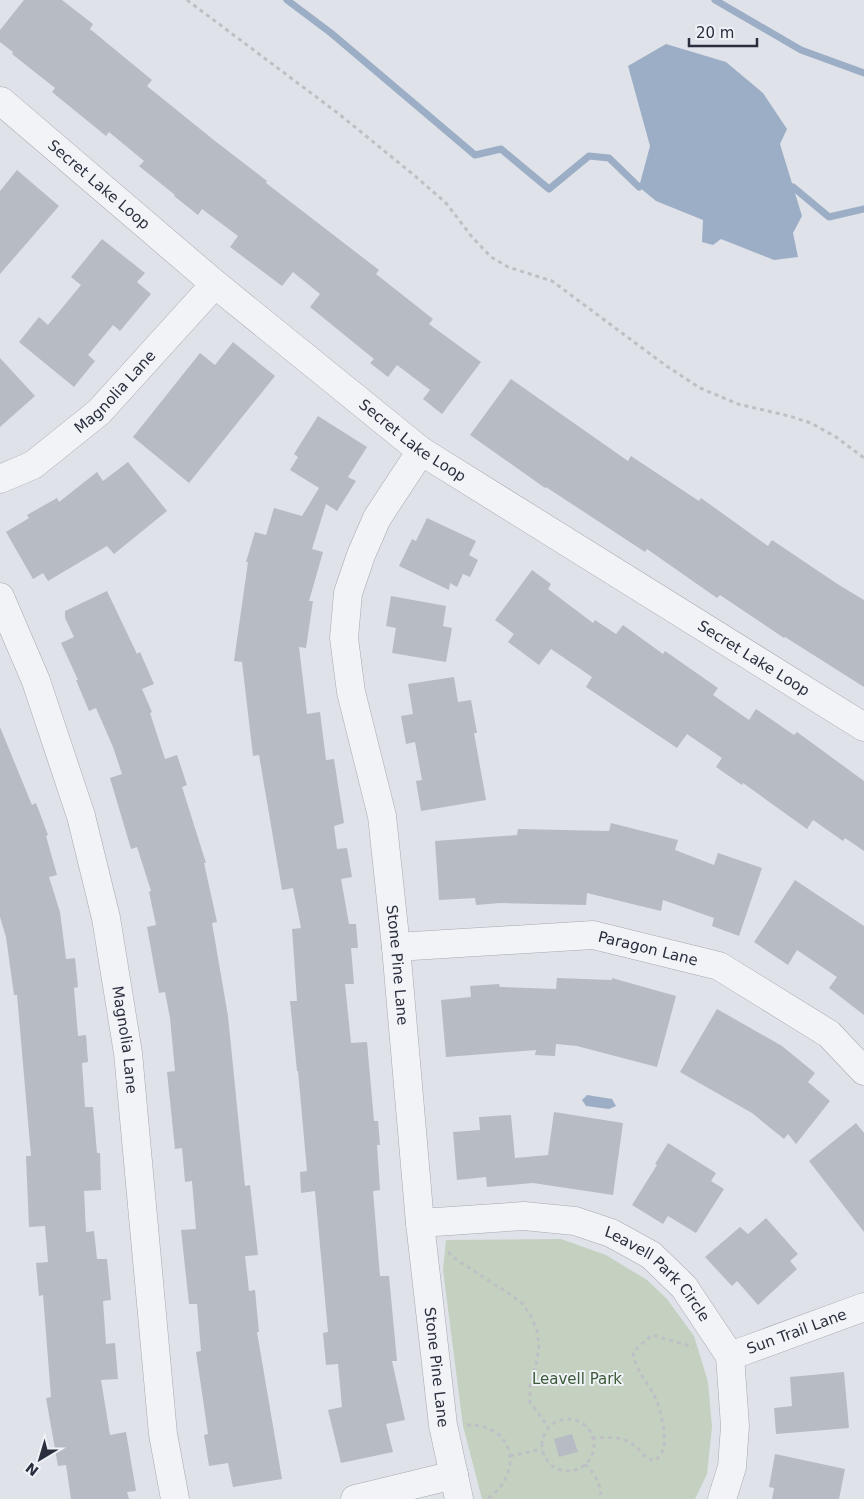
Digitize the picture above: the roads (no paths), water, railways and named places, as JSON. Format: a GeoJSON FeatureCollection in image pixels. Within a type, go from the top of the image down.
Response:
{"type":"FeatureCollection","features":[{"type":"Feature","properties":{"kind":"street","name":"Secret Lake Loop"},"geometry":{"type":"LineString","coordinates":[[0,101],[216,284],[421,451],[864,727]]}},
{"type":"Feature","properties":{"kind":"street","name":"Magnolia Lane"},"geometry":{"type":"LineString","coordinates":[[0,479],[33,464],[99,412],[216,284]]}},
{"type":"Feature","properties":{"kind":"street","name":"Stone Pine Lane"},"geometry":{"type":"LineString","coordinates":[[421,451],[377,518],[361,555],[348,594],[344,638],[351,692],[382,816],[396,947],[420,1224],[444,1425],[457,1487]]}},
{"type":"Feature","properties":{"kind":"street","name":"Magnolia Lane"},"geometry":{"type":"LineString","coordinates":[[0,597],[36,681],[81,816],[106,918],[128,1053],[163,1434],[175,1499]]}},
{"type":"Feature","properties":{"kind":"street","name":"Paragon Lane"},"geometry":{"type":"LineString","coordinates":[[396,947],[593,935],[719,966],[829,1034],[864,1071]]}},
{"type":"Feature","properties":{"kind":"street","name":"Leavell Park Circle"},"geometry":{"type":"LineString","coordinates":[[420,1224],[524,1216],[575,1221],[611,1233],[651,1255],[684,1287],[730,1356],[735,1426],[732,1467],[722,1499]]}},
{"type":"Feature","properties":{"kind":"street","name":"Sun Trail Lane"},"geometry":{"type":"LineString","coordinates":[[730,1356],[864,1307]]}},
{"type":"Feature","properties":{"kind":"street"},"geometry":{"type":"LineString","coordinates":[[355,1499],[457,1487]]}},
{"type":"Feature","properties":{"kind":"water"},"geometry":{"type":"Polygon","coordinates":[[[666,44],[726,62],[763,93],[787,129],[780,144],[802,216],[793,233],[798,257],[774,260],[721,239],[713,245],[702,242],[703,220],[656,201],[639,187],[650,146],[628,66],[666,44]]]}},
{"type":"Feature","properties":{"kind":"water"},"geometry":{"type":"Polygon","coordinates":[[[587,1095],[612,1099],[616,1106],[609,1109],[586,1106],[582,1100],[587,1095]]]}},
{"type":"Feature","properties":{"kind":"waterway"},"geometry":{"type":"LineString","coordinates":[[287,0],[331,33],[475,155],[501,149],[549,189],[589,156],[609,158],[639,187]]}},
{"type":"Feature","properties":{"kind":"waterway"},"geometry":{"type":"LineString","coordinates":[[715,0],[801,50],[864,73]]}},
{"type":"Feature","properties":{"kind":"waterway"},"geometry":{"type":"LineString","coordinates":[[793,187],[829,217],[864,209]]}},
{"type":"Feature","properties":{"kind":"park label","name":"Leavell Park"},"geometry":{"type":"Point","coordinates":[577,1379]}}]}
